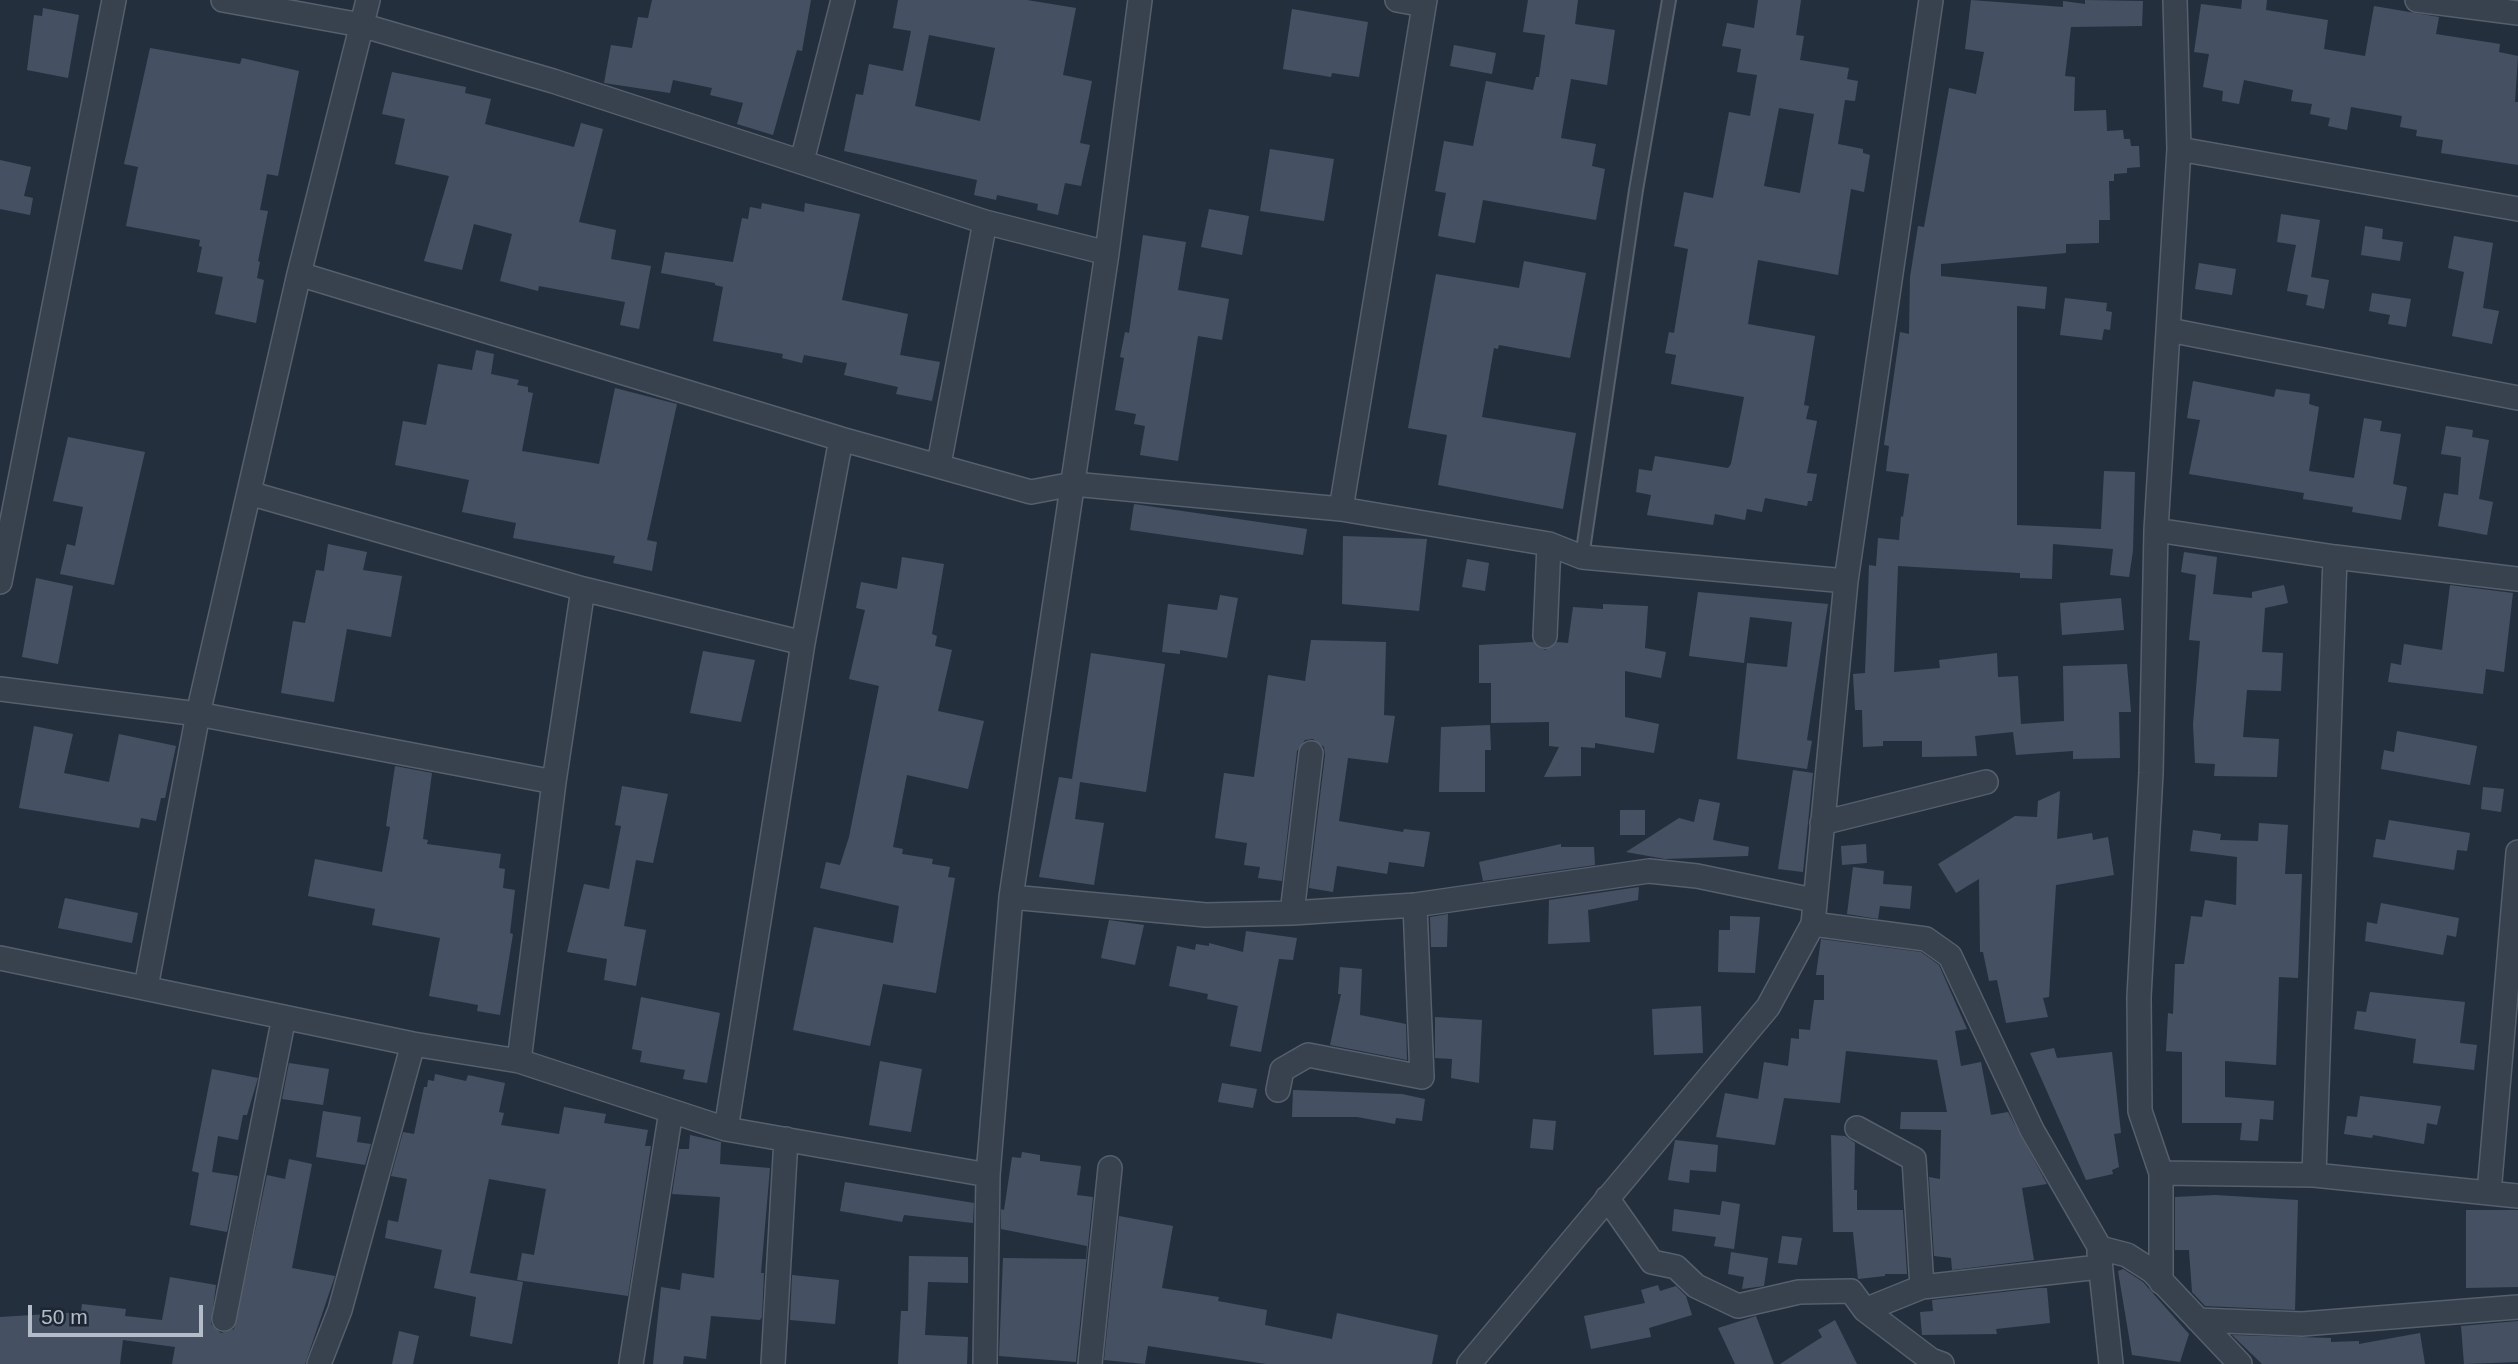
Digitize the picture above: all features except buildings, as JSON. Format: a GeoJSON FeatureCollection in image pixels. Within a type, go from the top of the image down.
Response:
{"type":"FeatureCollection","features":[{"type":"Feature","properties":{"kind":"street"},"geometry":{"type":"LineString","coordinates":[[0,582],[114,0]]}},
{"type":"Feature","properties":{"kind":"street"},"geometry":{"type":"LineString","coordinates":[[223,0],[361,25],[553,81],[985,222],[1107,253]]}},
{"type":"Feature","properties":{"kind":"street"},"geometry":{"type":"LineString","coordinates":[[146,987],[198,714],[299,274],[368,0]]}},
{"type":"Feature","properties":{"kind":"street"},"geometry":{"type":"LineString","coordinates":[[802,161],[843,0]]}},
{"type":"Feature","properties":{"kind":"street"},"geometry":{"type":"LineString","coordinates":[[985,1364],[988,1175],[1012,897],[1107,253],[1140,0]]}},
{"type":"Feature","properties":{"kind":"street"},"geometry":{"type":"LineString","coordinates":[[1341,509],[1424,2],[1397,0]]}},
{"type":"Feature","properties":{"kind":"street"},"geometry":{"type":"LineString","coordinates":[[1469,1364],[1768,1007],[1813,924],[1813,900],[1846,581],[1931,0]]}},
{"type":"Feature","properties":{"kind":"street"},"geometry":{"type":"LineString","coordinates":[[2161,1282],[2161,1173],[2140,1111],[2139,1074],[2156,530],[2179,149],[2175,0]]}},
{"type":"Feature","properties":{"kind":"street"},"geometry":{"type":"LineString","coordinates":[[2417,0],[2518,13]]}},
{"type":"Feature","properties":{"kind":"street"},"geometry":{"type":"LineString","coordinates":[[2179,149],[2518,209]]}},
{"type":"Feature","properties":{"kind":"street"},"geometry":{"type":"LineString","coordinates":[[939,464],[985,222]]}},
{"type":"Feature","properties":{"kind":"street"},"geometry":{"type":"LineString","coordinates":[[299,274],[841,439],[939,464],[1031,492],[1073,484],[1341,509],[1549,544],[1582,557],[1846,581]]}},
{"type":"Feature","properties":{"kind":"street"},"geometry":{"type":"LineString","coordinates":[[2169,330],[2518,398]]}},
{"type":"Feature","properties":{"kind":"street"},"geometry":{"type":"LineString","coordinates":[[726,1129],[803,643],[841,439]]}},
{"type":"Feature","properties":{"kind":"street"},"geometry":{"type":"LineString","coordinates":[[249,494],[583,589],[803,643]]}},
{"type":"Feature","properties":{"kind":"street"},"geometry":{"type":"LineString","coordinates":[[2156,530],[2335,557],[2518,579]]}},
{"type":"Feature","properties":{"kind":"street"},"geometry":{"type":"LineString","coordinates":[[1545,636],[1549,544]]}},
{"type":"Feature","properties":{"kind":"street"},"geometry":{"type":"LineString","coordinates":[[2315,1174],[2335,557]]}},
{"type":"Feature","properties":{"kind":"street"},"geometry":{"type":"LineString","coordinates":[[519,1061],[554,782],[583,589]]}},
{"type":"Feature","properties":{"kind":"street"},"geometry":{"type":"LineString","coordinates":[[0,689],[198,714],[554,782]]}},
{"type":"Feature","properties":{"kind":"street"},"geometry":{"type":"LineString","coordinates":[[1292,913],[1311,753]]}},
{"type":"Feature","properties":{"kind":"street"},"geometry":{"type":"LineString","coordinates":[[1822,823],[1986,782]]}},
{"type":"Feature","properties":{"kind":"street"},"geometry":{"type":"LineString","coordinates":[[2489,1193],[2518,852]]}},
{"type":"Feature","properties":{"kind":"street"},"geometry":{"type":"LineString","coordinates":[[1012,897],[1206,915],[1292,913],[1415,905],[1649,871],[1697,876],[1813,900]]}},
{"type":"Feature","properties":{"kind":"street"},"geometry":{"type":"LineString","coordinates":[[1278,1090],[1282,1070],[1308,1055],[1422,1077],[1415,905]]}},
{"type":"Feature","properties":{"kind":"street"},"geometry":{"type":"LineString","coordinates":[[1813,924],[1926,939],[1950,956],[2032,1130],[2099,1258],[2111,1364]]}},
{"type":"Feature","properties":{"kind":"street"},"geometry":{"type":"LineString","coordinates":[[0,958],[413,1044],[519,1061],[726,1129],[988,1175]]}},
{"type":"Feature","properties":{"kind":"street"},"geometry":{"type":"LineString","coordinates":[[224,1319],[284,1017]]}},
{"type":"Feature","properties":{"kind":"street"},"geometry":{"type":"LineString","coordinates":[[319,1364],[340,1310],[413,1044]]}},
{"type":"Feature","properties":{"kind":"street"},"geometry":{"type":"LineString","coordinates":[[631,1364],[671,1111]]}},
{"type":"Feature","properties":{"kind":"street"},"geometry":{"type":"LineString","coordinates":[[1857,1128],[1914,1159],[1922,1287]]}},
{"type":"Feature","properties":{"kind":"street"},"geometry":{"type":"LineString","coordinates":[[773,1364],[786,1139]]}},
{"type":"Feature","properties":{"kind":"street"},"geometry":{"type":"LineString","coordinates":[[1090,1364],[1110,1168]]}},
{"type":"Feature","properties":{"kind":"street"},"geometry":{"type":"LineString","coordinates":[[2161,1173],[2315,1174],[2518,1196]]}},
{"type":"Feature","properties":{"kind":"street"},"geometry":{"type":"LineString","coordinates":[[1607,1198],[1652,1262],[1676,1267],[1696,1286],[1738,1306],[1799,1292],[1851,1291],[1865,1310],[1931,1360],[1941,1364]]}},
{"type":"Feature","properties":{"kind":"street"},"geometry":{"type":"LineString","coordinates":[[1865,1310],[1922,1287],[2127,1255],[2152,1271],[2239,1364]]}},
{"type":"Feature","properties":{"kind":"street"},"geometry":{"type":"LineString","coordinates":[[2199,1320],[2302,1324],[2518,1307]]}},
{"type":"Feature","properties":{"kind":"lane"},"geometry":{"type":"LineString","coordinates":[[1582,557],[1636,190],[1669,0]]}}]}
